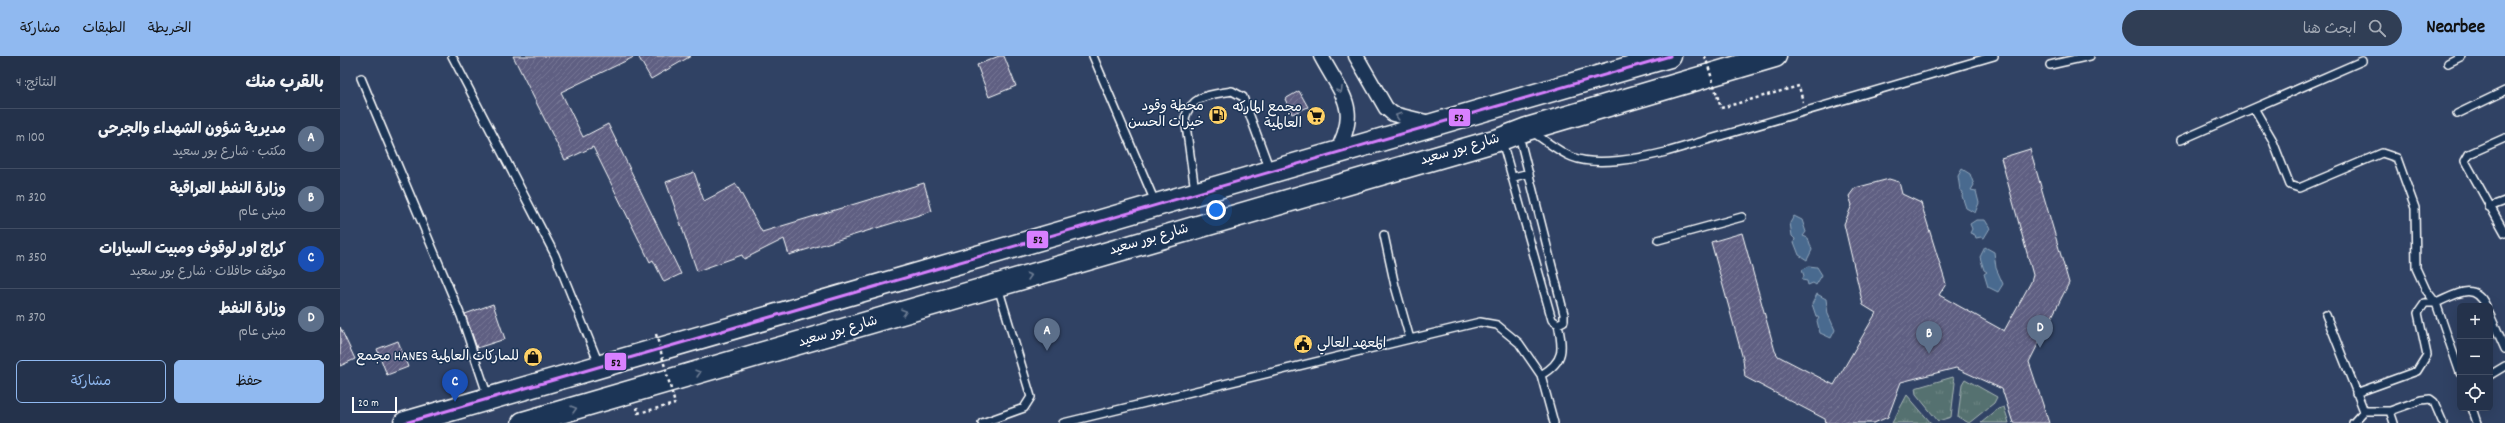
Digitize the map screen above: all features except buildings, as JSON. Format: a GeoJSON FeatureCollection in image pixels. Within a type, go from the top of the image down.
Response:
{"type":"FeatureCollection","features":[{"type":"Feature","properties":{"kind":"main road"},"geometry":{"type":"LineString","coordinates":[[405,423],[1335,155],[1670,56]]}},
{"type":"Feature","properties":{"kind":"main road","name":"شارع بور سعيد"},"geometry":{"type":"LineString","coordinates":[[523,423],[1515,134],[1775,56]]}},
{"type":"Feature","properties":{"kind":"street"},"geometry":{"type":"LineString","coordinates":[[1321,56],[1347,103],[1350,115],[1345,137],[1335,155]]}},
{"type":"Feature","properties":{"kind":"street"},"geometry":{"type":"LineString","coordinates":[[1356,56],[1386,108],[1393,114],[1436,124]]}},
{"type":"Feature","properties":{"kind":"lane"},"geometry":{"type":"LineString","coordinates":[[452,56],[555,255],[600,368]]}},
{"type":"Feature","properties":{"kind":"lane"},"geometry":{"type":"LineString","coordinates":[[1093,56],[1157,206]]}},
{"type":"Feature","properties":{"kind":"lane"},"geometry":{"type":"LineString","coordinates":[[1515,134],[1585,160],[1634,159],[1666,152],[1994,56]]}},
{"type":"Feature","properties":{"kind":"lane"},"geometry":{"type":"LineString","coordinates":[[2050,65],[2090,56]]}},
{"type":"Feature","properties":{"kind":"lane"},"geometry":{"type":"LineString","coordinates":[[2448,63],[2462,56]]}},
{"type":"Feature","properties":{"kind":"lane"},"geometry":{"type":"LineString","coordinates":[[2181,140],[2362,61]]}},
{"type":"Feature","properties":{"kind":"lane"},"geometry":{"type":"LineString","coordinates":[[361,78],[461,316],[489,399]]}},
{"type":"Feature","properties":{"kind":"lane"},"geometry":{"type":"LineString","coordinates":[[1196,195],[1185,118],[1189,106],[1201,97],[1232,91],[1243,97],[1272,173]]}},
{"type":"Feature","properties":{"kind":"lane"},"geometry":{"type":"LineString","coordinates":[[2457,114],[2505,91]]}},
{"type":"Feature","properties":{"kind":"lane"},"geometry":{"type":"LineString","coordinates":[[2254,108],[2272,140],[2290,185],[2294,188],[2300,188],[2382,153],[2397,158],[2415,208],[2416,268],[2426,290],[2436,303],[2457,363]]}},
{"type":"Feature","properties":{"kind":"lane"},"geometry":{"type":"LineString","coordinates":[[1515,134],[1529,173],[1564,314],[1564,321],[1558,324]]}},
{"type":"Feature","properties":{"kind":"lane"},"geometry":{"type":"LineString","coordinates":[[1515,134],[1514,177],[1552,320],[1558,324]]}},
{"type":"Feature","properties":{"kind":"lane"},"geometry":{"type":"LineString","coordinates":[[2505,138],[2466,157],[2465,161],[2489,207],[2505,233]]}},
{"type":"Feature","properties":{"kind":"lane"},"geometry":{"type":"LineString","coordinates":[[1514,177],[1529,173]]}},
{"type":"Feature","properties":{"kind":"lane"},"geometry":{"type":"LineString","coordinates":[[2489,207],[2505,201]]}},
{"type":"Feature","properties":{"kind":"lane"},"geometry":{"type":"LineString","coordinates":[[1658,240],[1742,217]]}},
{"type":"Feature","properties":{"kind":"lane"},"geometry":{"type":"LineString","coordinates":[[1384,235],[1395,286],[1410,339]]}},
{"type":"Feature","properties":{"kind":"lane"},"geometry":{"type":"LineString","coordinates":[[982,423],[1024,408],[1031,397],[997,285]]}},
{"type":"Feature","properties":{"kind":"lane"},"geometry":{"type":"LineString","coordinates":[[2356,393],[2417,371],[2427,355],[2418,313],[2425,303],[2436,303],[2459,293],[2471,291],[2482,297],[2485,303]]}},
{"type":"Feature","properties":{"kind":"lane"},"geometry":{"type":"LineString","coordinates":[[2326,316],[2364,411]]}},
{"type":"Feature","properties":{"kind":"lane"},"geometry":{"type":"LineString","coordinates":[[1063,423],[1480,322],[1497,325],[1519,344],[1541,375],[1554,423]]}},
{"type":"Feature","properties":{"kind":"lane"},"geometry":{"type":"LineString","coordinates":[[2493,322],[2505,349]]}},
{"type":"Feature","properties":{"kind":"lane"},"geometry":{"type":"LineString","coordinates":[[1541,375],[1555,367],[1561,354],[1558,324]]}},
{"type":"Feature","properties":{"kind":"lane"},"geometry":{"type":"LineString","coordinates":[[2493,373],[2505,366]]}},
{"type":"Feature","properties":{"kind":"lane"},"geometry":{"type":"LineString","coordinates":[[2353,423],[2364,411],[2390,411],[2421,400],[2430,399],[2434,402],[2443,423]]}},
{"type":"Feature","properties":{"kind":"lane"},"geometry":{"type":"LineString","coordinates":[[2390,411],[2394,423]]}},
{"type":"Feature","properties":{"kind":"lane"},"geometry":{"type":"LineString","coordinates":[[2473,411],[2477,423]]}},
{"type":"Feature","properties":{"kind":"path"},"geometry":{"type":"LineString","coordinates":[[1705,56],[1722,108],[1799,86],[1806,111]]}},
{"type":"Feature","properties":{"kind":"path"},"geometry":{"type":"LineString","coordinates":[[638,413],[675,404],[656,334]]}},
{"type":"Feature","properties":{"kind":"green space"},"geometry":{"type":"Polygon","coordinates":[[[1953,377],[1955,383],[1951,417],[1938,421],[1916,394],[1915,388],[1953,377]]]}},
{"type":"Feature","properties":{"kind":"green space"},"geometry":{"type":"Polygon","coordinates":[[[1965,379],[1997,397],[1994,403],[1969,423],[1958,417],[1962,384],[1965,379]]]}},
{"type":"Feature","properties":{"kind":"green space"},"geometry":{"type":"Polygon","coordinates":[[[1907,395],[1931,423],[1892,423],[1907,395]]]}},
{"type":"Feature","properties":{"kind":"green space"},"geometry":{"type":"Polygon","coordinates":[[[2004,407],[2009,423],[1981,423],[1998,409],[2004,407]]]}},
{"type":"Feature","properties":{"kind":"water"},"geometry":{"type":"Polygon","coordinates":[[[1962,169],[1970,174],[1974,185],[1971,190],[1976,191],[1979,203],[1975,213],[1966,208],[1962,196],[1963,192],[1960,190],[1958,176],[1962,169]]]}},
{"type":"Feature","properties":{"kind":"water"},"geometry":{"type":"Polygon","coordinates":[[[1794,216],[1802,220],[1806,232],[1803,236],[1808,238],[1812,250],[1807,260],[1799,255],[1794,242],[1795,239],[1792,236],[1790,223],[1794,216]]]}},
{"type":"Feature","properties":{"kind":"water"},"geometry":{"type":"Polygon","coordinates":[[[1976,220],[1985,220],[1990,228],[1984,238],[1976,238],[1975,235],[1970,233],[1972,229],[1970,224],[1976,220]]]}},
{"type":"Feature","properties":{"kind":"water"},"geometry":{"type":"Polygon","coordinates":[[[1985,247],[1994,252],[1996,268],[2003,284],[1998,292],[1988,287],[1984,274],[1987,272],[1984,270],[1980,257],[1985,247]]]}},
{"type":"Feature","properties":{"kind":"water"},"geometry":{"type":"Polygon","coordinates":[[[1809,266],[1817,267],[1822,275],[1816,285],[1813,283],[1808,285],[1807,281],[1802,280],[1804,276],[1802,270],[1809,266]]]}},
{"type":"Feature","properties":{"kind":"water"},"geometry":{"type":"Polygon","coordinates":[[[1817,294],[1826,299],[1828,314],[1835,330],[1831,338],[1820,333],[1817,321],[1819,318],[1816,316],[1812,304],[1817,294]]]}},
{"type":"Feature","properties":{"kind":"transit line","name":"52"},"geometry":{"type":"LineString","coordinates":[[405,423],[1670,56]]}},
{"type":"Feature","properties":{"kind":"place","name":"محطة وقود خيرات الحسن"},"geometry":{"type":"Point","coordinates":[1218,115]}},
{"type":"Feature","properties":{"kind":"place","name":"مجمع الماركه العالمية"},"geometry":{"type":"Point","coordinates":[1316,116]}},
{"type":"Feature","properties":{"kind":"place","name":"المعهد العالي"},"geometry":{"type":"Point","coordinates":[1303,344]}},
{"type":"Feature","properties":{"kind":"place","name":"وزارة النفط"},"geometry":{"type":"Point","coordinates":[2040,348]}},
{"type":"Feature","properties":{"kind":"place","name":"مديرية شؤون الشهداء والجرحى"},"geometry":{"type":"Point","coordinates":[1047,351]}},
{"type":"Feature","properties":{"kind":"place","name":"وزارة النفط العراقية"},"geometry":{"type":"Point","coordinates":[1929,354]}},
{"type":"Feature","properties":{"kind":"place","name":"مجمع HANES للماركات العالمية"},"geometry":{"type":"Point","coordinates":[533,357]}},
{"type":"Feature","properties":{"kind":"place","name":"كراج اور لوقوف ومبيت السيارات"},"geometry":{"type":"Point","coordinates":[455,402]}}]}
